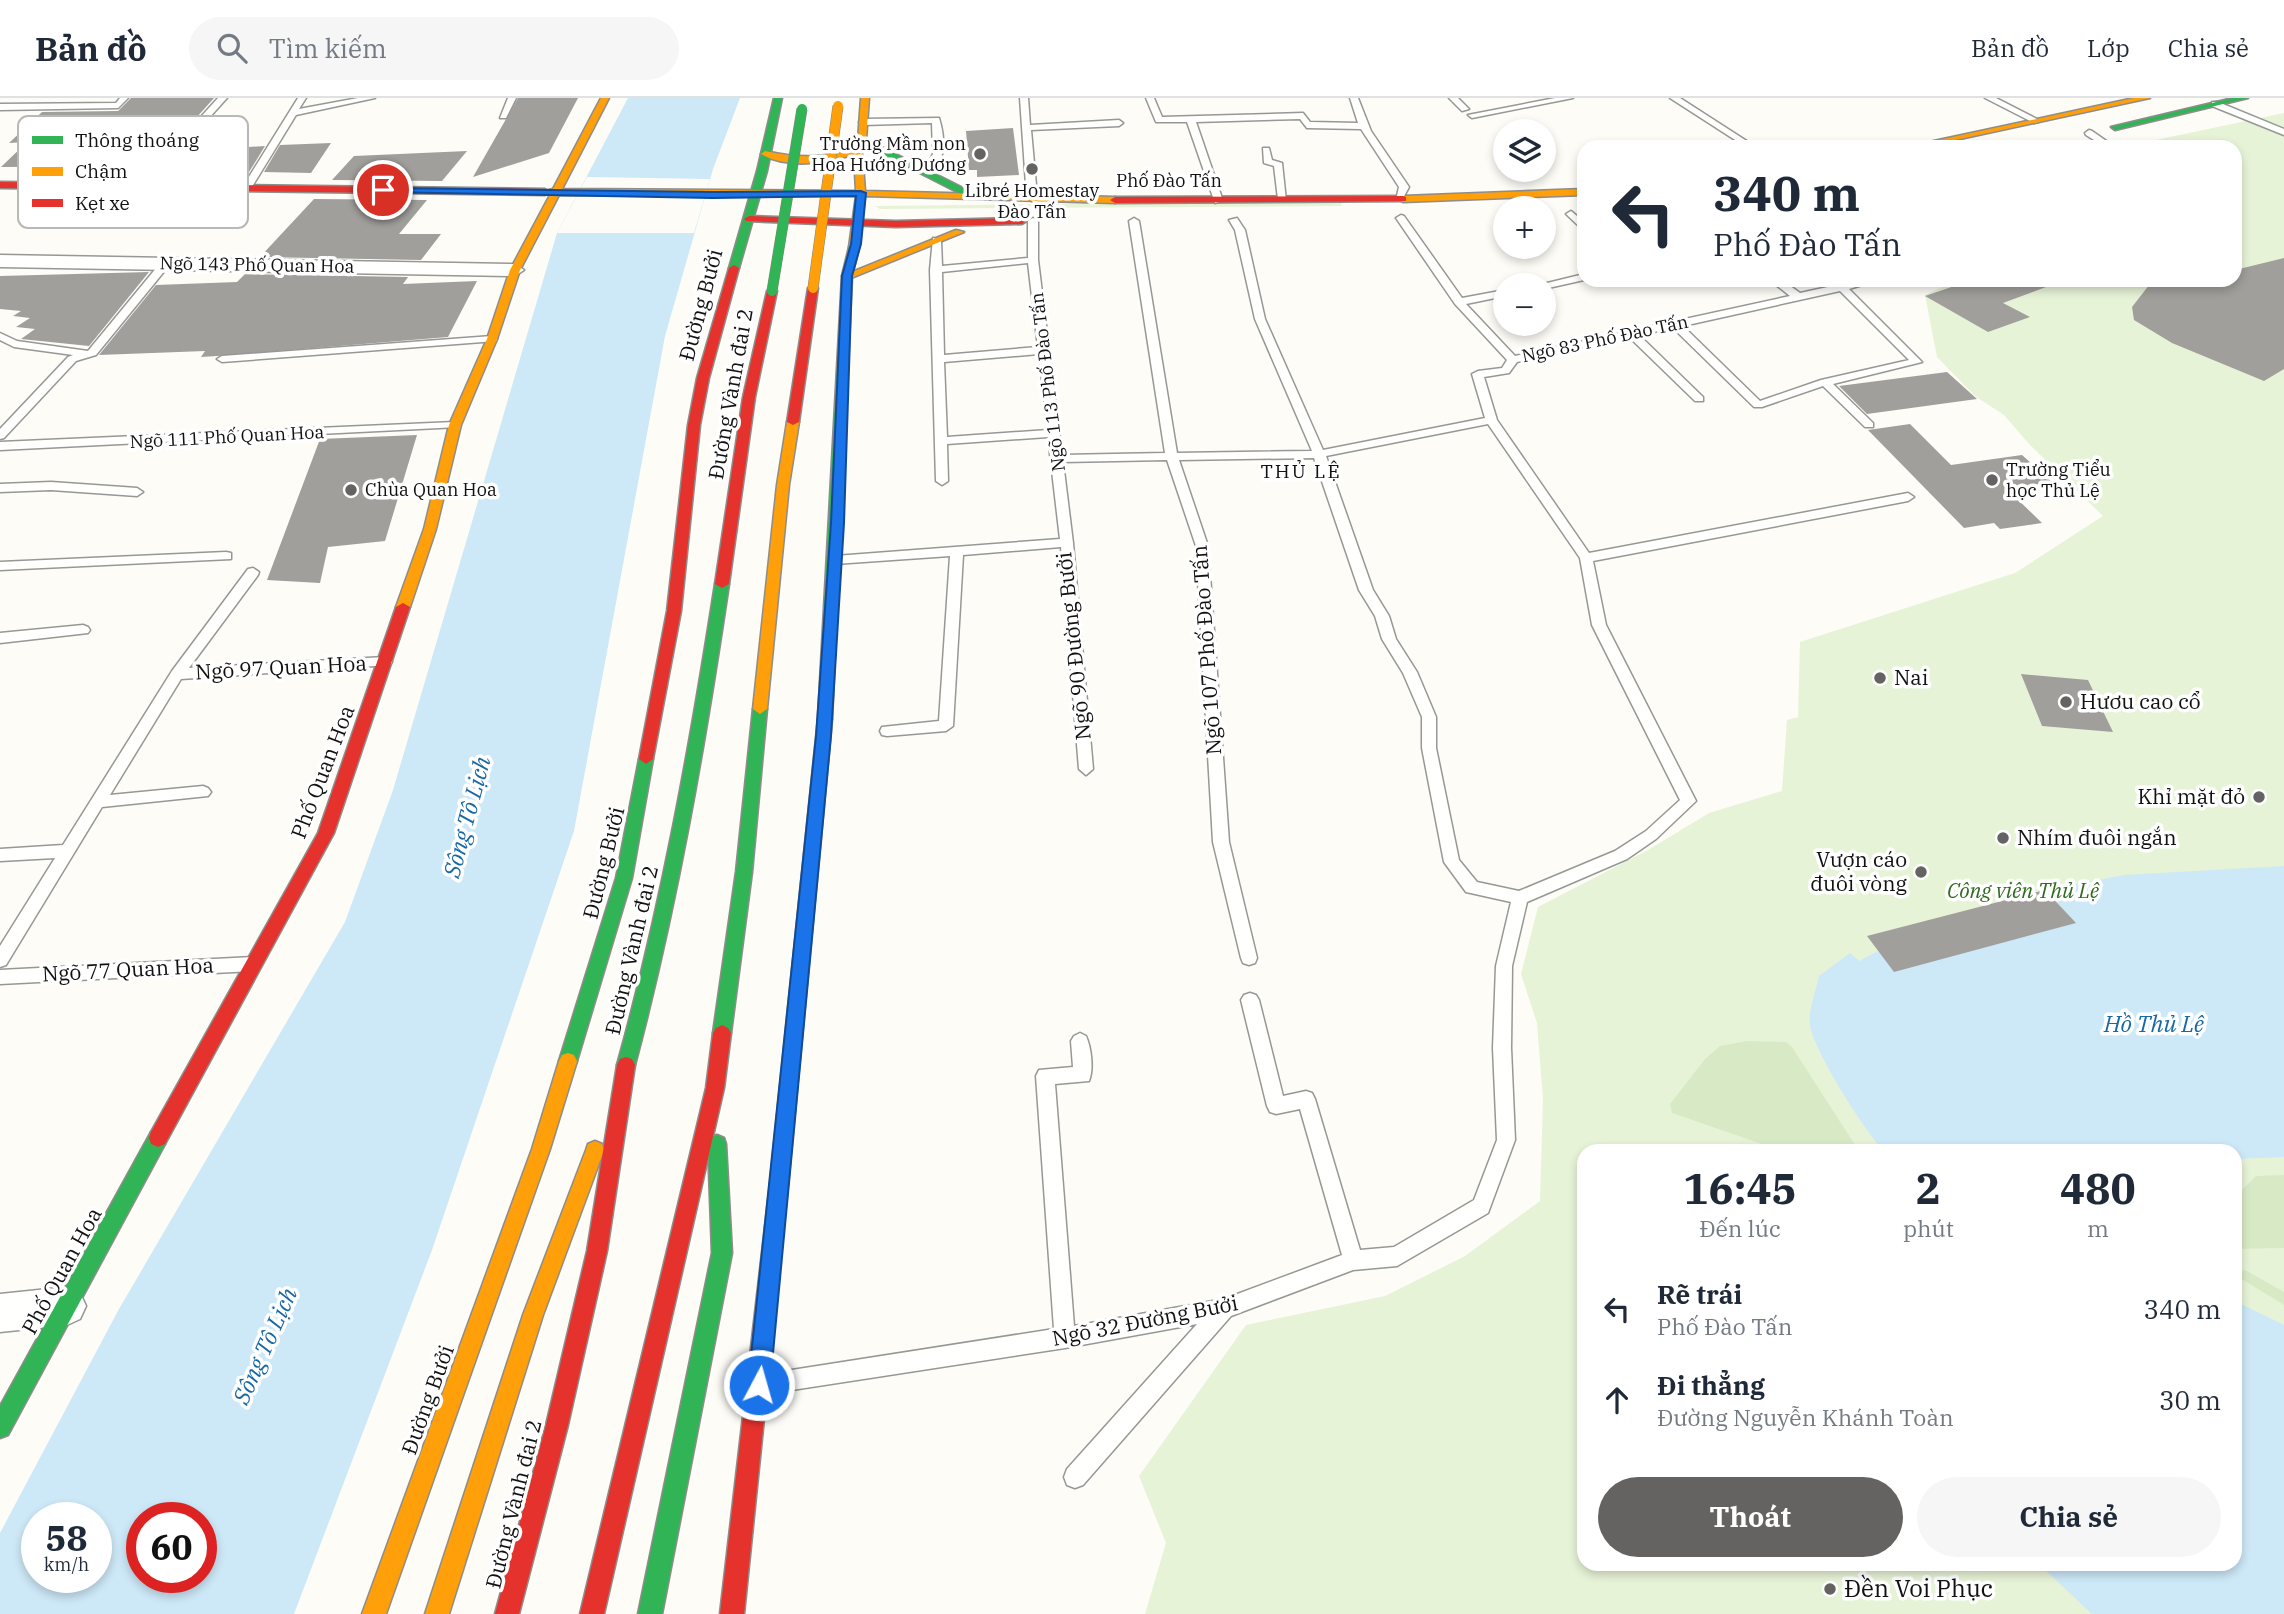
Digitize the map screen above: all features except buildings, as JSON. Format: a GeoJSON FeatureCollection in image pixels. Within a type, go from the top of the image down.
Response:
{"type":"FeatureCollection","features":[{"type":"Feature","properties":{"kind":"main road","name":"Phố Quan Hoa"},"geometry":{"type":"LineString","coordinates":[[0,1427],[326,833],[430,529],[455,425],[492,339],[536,213],[555,193],[605,98]]}},
{"type":"Feature","properties":{"kind":"main road","name":"Đường Bưởi"},"geometry":{"type":"LineString","coordinates":[[374,1614],[541,1149],[624,877],[674,611],[694,425],[703,378],[741,219],[755,195],[778,98]]}},
{"type":"Feature","properties":{"kind":"main road"},"geometry":{"type":"LineString","coordinates":[[732,1614],[759,1385],[824,736],[835,560],[847,276],[859,223],[860,145],[865,98]]}},
{"type":"Feature","properties":{"kind":"main road"},"geometry":{"type":"LineString","coordinates":[[1944,140],[2037,121],[2107,102],[2146,98]]}},
{"type":"Feature","properties":{"kind":"main road"},"geometry":{"type":"LineString","coordinates":[[2067,137],[2244,98]]}},
{"type":"Feature","properties":{"kind":"main road"},"geometry":{"type":"LineString","coordinates":[[592,1614],[715,1088],[744,872],[783,485],[839,102]]}},
{"type":"Feature","properties":{"kind":"main road","name":"Đường Vành đai 2"},"geometry":{"type":"LineString","coordinates":[[508,1614],[597,1251],[621,1082],[650,980],[700,734],[749,397],[772,291],[804,104]]}},
{"type":"Feature","properties":{"kind":"main road"},"geometry":{"type":"LineString","coordinates":[[765,154],[805,163],[833,161],[860,145]]}},
{"type":"Feature","properties":{"kind":"main road"},"geometry":{"type":"LineString","coordinates":[[860,145],[928,172],[969,195]]}},
{"type":"Feature","properties":{"kind":"main road"},"geometry":{"type":"LineString","coordinates":[[550,161],[577,152]]}},
{"type":"Feature","properties":{"kind":"main road"},"geometry":{"type":"LineString","coordinates":[[505,192],[522,174]]}},
{"type":"Feature","properties":{"kind":"main road","name":"Phố Đào Tấn"},"geometry":{"type":"LineString","coordinates":[[0,185],[18,185]]}},
{"type":"Feature","properties":{"kind":"main road","name":"Phố Đào Tấn"},"geometry":{"type":"LineString","coordinates":[[248,188],[705,195],[861,193],[969,195],[1035,200],[1219,201],[1577,192]]}},
{"type":"Feature","properties":{"kind":"main road"},"geometry":{"type":"LineString","coordinates":[[1399,198],[1394,218],[1420,218]]}},
{"type":"Feature","properties":{"kind":"main road"},"geometry":{"type":"LineString","coordinates":[[536,213],[567,214]]}},
{"type":"Feature","properties":{"kind":"main road"},"geometry":{"type":"LineString","coordinates":[[741,219],[859,223],[1040,221]]}},
{"type":"Feature","properties":{"kind":"main road"},"geometry":{"type":"LineString","coordinates":[[847,276],[984,222]]}},
{"type":"Feature","properties":{"kind":"main road"},"geometry":{"type":"LineString","coordinates":[[437,1614],[533,1315],[621,1082]]}},
{"type":"Feature","properties":{"kind":"main road"},"geometry":{"type":"LineString","coordinates":[[650,1614],[722,1253],[715,1088]]}},
{"type":"Feature","properties":{"kind":"street","name":"Ngõ 143 Phố Quan Hoa"},"geometry":{"type":"LineString","coordinates":[[0,261],[515,270]]}},
{"type":"Feature","properties":{"kind":"street"},"geometry":{"type":"LineString","coordinates":[[0,1313],[66,1306]]}},
{"type":"Feature","properties":{"kind":"lane"},"geometry":{"type":"LineString","coordinates":[[0,107],[118,104],[124,98]]}},
{"type":"Feature","properties":{"kind":"lane"},"geometry":{"type":"LineString","coordinates":[[207,116],[223,98]]}},
{"type":"Feature","properties":{"kind":"lane"},"geometry":{"type":"LineString","coordinates":[[248,186],[302,98]]}},
{"type":"Feature","properties":{"kind":"lane"},"geometry":{"type":"LineString","coordinates":[[294,113],[371,98]]}},
{"type":"Feature","properties":{"kind":"lane"},"geometry":{"type":"LineString","coordinates":[[503,116],[512,98]]}},
{"type":"Feature","properties":{"kind":"lane"},"geometry":{"type":"LineString","coordinates":[[1024,98],[1031,185],[1035,200]]}},
{"type":"Feature","properties":{"kind":"lane"},"geometry":{"type":"LineString","coordinates":[[1150,98],[1159,120],[1261,116],[1265,133]]}},
{"type":"Feature","properties":{"kind":"lane"},"geometry":{"type":"LineString","coordinates":[[1354,98],[1354,109],[1362,126],[1376,141],[1404,187],[1399,198]]}},
{"type":"Feature","properties":{"kind":"lane"},"geometry":{"type":"LineString","coordinates":[[1453,98],[1468,112],[1569,98]]}},
{"type":"Feature","properties":{"kind":"lane"},"geometry":{"type":"LineString","coordinates":[[1678,100],[1695,98]]}},
{"type":"Feature","properties":{"kind":"lane"},"geometry":{"type":"LineString","coordinates":[[1989,98],[2037,121]]}},
{"type":"Feature","properties":{"kind":"lane"},"geometry":{"type":"LineString","coordinates":[[1678,100],[1741,140]]}},
{"type":"Feature","properties":{"kind":"lane"},"geometry":{"type":"LineString","coordinates":[[2215,104],[2284,132]]}},
{"type":"Feature","properties":{"kind":"lane"},"geometry":{"type":"LineString","coordinates":[[1263,120],[1303,116],[1307,125],[1362,126]]}},
{"type":"Feature","properties":{"kind":"lane"},"geometry":{"type":"LineString","coordinates":[[863,122],[936,120],[940,152],[936,163],[928,172]]}},
{"type":"Feature","properties":{"kind":"lane"},"geometry":{"type":"LineString","coordinates":[[1191,120],[1219,201]]}},
{"type":"Feature","properties":{"kind":"lane"},"geometry":{"type":"LineString","coordinates":[[1027,128],[1119,123]]}},
{"type":"Feature","properties":{"kind":"lane"},"geometry":{"type":"LineString","coordinates":[[2089,133],[2100,140]]}},
{"type":"Feature","properties":{"kind":"lane"},"geometry":{"type":"LineString","coordinates":[[1266,150],[1269,163],[1278,163],[1283,199]]}},
{"type":"Feature","properties":{"kind":"lane","name":"Ngõ 83 Phố Đào Tấn"},"geometry":{"type":"LineString","coordinates":[[1394,218],[1460,302],[1513,360],[1842,287]]}},
{"type":"Feature","properties":{"kind":"lane"},"geometry":{"type":"LineString","coordinates":[[1234,220],[1240,230],[1260,319],[1318,454],[1366,590],[1382,616],[1389,639],[1410,672],[1429,718],[1429,748],[1452,862],[1472,887],[1520,898],[1621,855],[1651,835],[1688,800],[1599,625],[1586,558],[1491,420],[1478,374],[1505,371],[1513,360]]}},
{"type":"Feature","properties":{"kind":"lane","name":"Ngõ 113 Phố Đào Tấn"},"geometry":{"type":"LineString","coordinates":[[1040,221],[1033,260],[1067,543]]}},
{"type":"Feature","properties":{"kind":"lane","name":"Ngõ 107 Phố Đào Tấn"},"geometry":{"type":"LineString","coordinates":[[1134,221],[1172,458],[1202,545],[1221,842],[1249,958]]}},
{"type":"Feature","properties":{"kind":"lane"},"geometry":{"type":"LineString","coordinates":[[936,240],[942,481]]}},
{"type":"Feature","properties":{"kind":"lane"},"geometry":{"type":"LineString","coordinates":[[935,270],[1033,260]]}},
{"type":"Feature","properties":{"kind":"lane"},"geometry":{"type":"LineString","coordinates":[[0,436],[72,359],[92,354],[166,263]]}},
{"type":"Feature","properties":{"kind":"lane"},"geometry":{"type":"LineString","coordinates":[[1556,283],[1577,278]]}},
{"type":"Feature","properties":{"kind":"lane"},"geometry":{"type":"LineString","coordinates":[[1785,287],[1797,296]]}},
{"type":"Feature","properties":{"kind":"lane"},"geometry":{"type":"LineString","coordinates":[[1675,324],[1758,405],[1825,382],[1917,362],[1842,287]]}},
{"type":"Feature","properties":{"kind":"lane"},"geometry":{"type":"LineString","coordinates":[[1460,302],[1493,295]]}},
{"type":"Feature","properties":{"kind":"lane"},"geometry":{"type":"LineString","coordinates":[[1631,333],[1699,400]]}},
{"type":"Feature","properties":{"kind":"lane"},"geometry":{"type":"LineString","coordinates":[[0,336],[27,346],[92,354]]}},
{"type":"Feature","properties":{"kind":"lane"},"geometry":{"type":"LineString","coordinates":[[222,359],[492,339]]}},
{"type":"Feature","properties":{"kind":"lane"},"geometry":{"type":"LineString","coordinates":[[938,359],[1044,350]]}},
{"type":"Feature","properties":{"kind":"lane"},"geometry":{"type":"LineString","coordinates":[[1825,382],[1869,425]]}},
{"type":"Feature","properties":{"kind":"lane"},"geometry":{"type":"LineString","coordinates":[[1057,460],[1318,454],[1491,420]]}},
{"type":"Feature","properties":{"kind":"lane","name":"Ngõ 111 Phố Quan Hoa"},"geometry":{"type":"LineString","coordinates":[[0,446],[455,425]]}},
{"type":"Feature","properties":{"kind":"lane"},"geometry":{"type":"LineString","coordinates":[[941,441],[1054,433]]}},
{"type":"Feature","properties":{"kind":"lane"},"geometry":{"type":"LineString","coordinates":[[0,488],[51,486],[137,492]]}},
{"type":"Feature","properties":{"kind":"lane"},"geometry":{"type":"LineString","coordinates":[[1586,558],[1908,497]]}},
{"type":"Feature","properties":{"kind":"lane","name":"Ngõ 90 Đường Bưởi"},"geometry":{"type":"LineString","coordinates":[[835,560],[1067,543],[1086,769]]}},
{"type":"Feature","properties":{"kind":"lane"},"geometry":{"type":"LineString","coordinates":[[887,731],[946,726],[957,551]]}},
{"type":"Feature","properties":{"kind":"lane"},"geometry":{"type":"LineString","coordinates":[[0,566],[226,556]]}},
{"type":"Feature","properties":{"kind":"lane"},"geometry":{"type":"LineString","coordinates":[[0,960],[177,674],[253,572]]}},
{"type":"Feature","properties":{"kind":"lane"},"geometry":{"type":"LineString","coordinates":[[0,638],[83,630]]}},
{"type":"Feature","properties":{"kind":"lane","name":"Ngõ 97 Quan Hoa"},"geometry":{"type":"LineString","coordinates":[[177,674],[385,662]]}},
{"type":"Feature","properties":{"kind":"lane"},"geometry":{"type":"LineString","coordinates":[[97,802],[203,792]]}},
{"type":"Feature","properties":{"kind":"lane"},"geometry":{"type":"LineString","coordinates":[[0,855],[66,851]]}},
{"type":"Feature","properties":{"kind":"lane","name":"Ngõ 32 Đường Bưởi"},"geometry":{"type":"LineString","coordinates":[[759,1385],[1065,1338],[1224,1309],[1353,1260],[1397,1256],[1481,1206],[1506,1140],[1502,1048],[1504,966],[1520,898]]}},
{"type":"Feature","properties":{"kind":"lane","name":"Ngõ 77 Quan Hoa"},"geometry":{"type":"LineString","coordinates":[[0,977],[255,964]]}},
{"type":"Feature","properties":{"kind":"lane"},"geometry":{"type":"LineString","coordinates":[[1250,1000],[1276,1106],[1306,1099],[1353,1260]]}},
{"type":"Feature","properties":{"kind":"lane"},"geometry":{"type":"LineString","coordinates":[[1065,1338],[1045,1076],[1083,1075],[1080,1041]]}},
{"type":"Feature","properties":{"kind":"lane"},"geometry":{"type":"LineString","coordinates":[[1076,1477],[1224,1309]]}},
{"type":"Feature","properties":{"kind":"green space","name":"Công viên Thủ Lệ"},"geometry":{"type":"Polygon","coordinates":[[[2284,113],[2284,1614],[1145,1614],[1166,1543],[1139,1476],[1246,1325],[1385,1296],[1465,1256],[1540,1201],[1543,1099],[1537,1023],[1521,974],[1538,907],[1648,850],[1709,813],[1782,791],[1787,720],[1798,717],[1800,642],[2015,573],[2103,516],[2029,444],[2004,415],[1975,396],[1937,357],[1925,295],[1942,287],[2242,287],[2242,140],[2156,140],[2284,113]]]}},
{"type":"Feature","properties":{"kind":"green space"},"geometry":{"type":"Polygon","coordinates":[[[1341,201],[1341,206],[880,209],[875,206],[1341,201]]]}},
{"type":"Feature","properties":{"kind":"green space"},"geometry":{"type":"Polygon","coordinates":[[[1747,1041],[1786,1042],[1792,1047],[1854,1144],[1762,1144],[1672,1113],[1670,1104],[1705,1059],[1720,1046],[1747,1041]]]}},
{"type":"Feature","properties":{"kind":"green space"},"geometry":{"type":"Polygon","coordinates":[[[2284,1175],[2284,1248],[2242,1249],[2242,1190],[2256,1176],[2284,1175]]]}},
{"type":"Feature","properties":{"kind":"green space"},"geometry":{"type":"Polygon","coordinates":[[[2242,1270],[2284,1292],[2284,1305],[2242,1279],[2242,1270]]]}},
{"type":"Feature","properties":{"kind":"water","name":"Sông Tô Lịch"},"geometry":{"type":"Polygon","coordinates":[[[628,98],[740,98],[713,169],[665,336],[574,831],[432,1250],[294,1614],[0,1614],[0,1533],[119,1309],[345,922],[393,790],[557,233],[628,98]]]}},
{"type":"Feature","properties":{"kind":"water","name":"Hồ Thủ Lệ"},"geometry":{"type":"Polygon","coordinates":[[[2284,866],[2284,1157],[2242,1159],[2242,1144],[1878,1144],[1841,1091],[1813,1037],[1810,1013],[1819,976],[1850,953],[1859,961],[1878,951],[2075,922],[2045,890],[2124,875],[2284,866]]]}},
{"type":"Feature","properties":{"kind":"water"},"geometry":{"type":"Polygon","coordinates":[[[2242,1304],[2284,1325],[2284,1614],[2092,1614],[2046,1571],[2242,1571],[2242,1304]]]}},
{"type":"Feature","properties":{"kind":"pier"},"geometry":{"type":"Polygon","coordinates":[[[587,177],[710,179],[694,233],[557,233],[587,177]]]}},
{"type":"Feature","properties":{"kind":"traffic: fast"},"geometry":{"type":"LineString","coordinates":[[734,268],[762,171],[778,98]]}},
{"type":"Feature","properties":{"kind":"traffic: fast"},"geometry":{"type":"LineString","coordinates":[[2115,127],[2244,98]]}},
{"type":"Feature","properties":{"kind":"traffic: fast"},"geometry":{"type":"LineString","coordinates":[[772,291],[802,109]]}},
{"type":"Feature","properties":{"kind":"traffic: fast"},"geometry":{"type":"LineString","coordinates":[[862,140],[964,192]]}},
{"type":"Feature","properties":{"kind":"traffic: fast"},"geometry":{"type":"LineString","coordinates":[[825,719],[847,276],[854,247]]}},
{"type":"Feature","properties":{"kind":"traffic: fast"},"geometry":{"type":"LineString","coordinates":[[626,1065],[670,887],[722,584]]}},
{"type":"Feature","properties":{"kind":"traffic: fast"},"geometry":{"type":"LineString","coordinates":[[722,1033],[744,872],[760,709]]}},
{"type":"Feature","properties":{"kind":"traffic: fast"},"geometry":{"type":"LineString","coordinates":[[568,1061],[624,878],[646,759]]}},
{"type":"Feature","properties":{"kind":"traffic: fast"},"geometry":{"type":"LineString","coordinates":[[0,1427],[158,1138]]}},
{"type":"Feature","properties":{"kind":"traffic: fast"},"geometry":{"type":"LineString","coordinates":[[650,1614],[722,1253],[717,1144]]}},
{"type":"Feature","properties":{"kind":"traffic: slow"},"geometry":{"type":"LineString","coordinates":[[403,607],[430,529],[455,425],[492,339],[515,270],[605,98]]}},
{"type":"Feature","properties":{"kind":"traffic: slow"},"geometry":{"type":"LineString","coordinates":[[854,247],[861,193],[858,150],[862,140],[865,98]]}},
{"type":"Feature","properties":{"kind":"traffic: slow"},"geometry":{"type":"LineString","coordinates":[[1944,140],[2146,98]]}},
{"type":"Feature","properties":{"kind":"traffic: slow"},"geometry":{"type":"LineString","coordinates":[[813,288],[838,106]]}},
{"type":"Feature","properties":{"kind":"traffic: slow"},"geometry":{"type":"LineString","coordinates":[[765,154],[812,160],[858,150]]}},
{"type":"Feature","properties":{"kind":"traffic: slow"},"geometry":{"type":"LineString","coordinates":[[545,192],[755,195]]}},
{"type":"Feature","properties":{"kind":"traffic: slow"},"geometry":{"type":"LineString","coordinates":[[1403,199],[1577,192]]}},
{"type":"Feature","properties":{"kind":"traffic: slow"},"geometry":{"type":"LineString","coordinates":[[755,195],[900,193],[1115,200]]}},
{"type":"Feature","properties":{"kind":"traffic: slow"},"geometry":{"type":"LineString","coordinates":[[847,276],[959,232]]}},
{"type":"Feature","properties":{"kind":"traffic: slow"},"geometry":{"type":"LineString","coordinates":[[760,709],[783,485],[793,422]]}},
{"type":"Feature","properties":{"kind":"traffic: slow"},"geometry":{"type":"LineString","coordinates":[[779,1184],[825,719]]}},
{"type":"Feature","properties":{"kind":"traffic: slow"},"geometry":{"type":"LineString","coordinates":[[374,1614],[541,1149],[568,1061]]}},
{"type":"Feature","properties":{"kind":"traffic: slow"},"geometry":{"type":"LineString","coordinates":[[437,1614],[533,1315],[595,1150]]}},
{"type":"Feature","properties":{"kind":"traffic: jam"},"geometry":{"type":"LineString","coordinates":[[0,185],[18,185]]}},
{"type":"Feature","properties":{"kind":"traffic: jam"},"geometry":{"type":"LineString","coordinates":[[248,188],[545,192]]}},
{"type":"Feature","properties":{"kind":"traffic: jam"},"geometry":{"type":"LineString","coordinates":[[1115,200],[1403,199]]}},
{"type":"Feature","properties":{"kind":"traffic: jam"},"geometry":{"type":"LineString","coordinates":[[749,219],[896,224],[1022,221]]}},
{"type":"Feature","properties":{"kind":"traffic: jam"},"geometry":{"type":"LineString","coordinates":[[646,759],[674,611],[694,425],[703,378],[734,268]]}},
{"type":"Feature","properties":{"kind":"traffic: jam"},"geometry":{"type":"LineString","coordinates":[[793,422],[813,288]]}},
{"type":"Feature","properties":{"kind":"traffic: jam"},"geometry":{"type":"LineString","coordinates":[[722,584],[749,397],[772,291]]}},
{"type":"Feature","properties":{"kind":"traffic: jam"},"geometry":{"type":"LineString","coordinates":[[158,1138],[326,833],[403,607]]}},
{"type":"Feature","properties":{"kind":"traffic: jam"},"geometry":{"type":"LineString","coordinates":[[592,1614],[715,1088],[722,1033]]}},
{"type":"Feature","properties":{"kind":"traffic: jam"},"geometry":{"type":"LineString","coordinates":[[507,1614],[557,1425],[597,1251],[626,1065]]}},
{"type":"Feature","properties":{"kind":"traffic: jam"},"geometry":{"type":"LineString","coordinates":[[732,1614],[779,1184]]}},
{"type":"Feature","properties":{"kind":"place","name":"Trường Mầm non Hoa Hướng Dương"},"geometry":{"type":"Point","coordinates":[980,154]}},
{"type":"Feature","properties":{"kind":"place","name":"Libré Homestay Đào Tấn"},"geometry":{"type":"Point","coordinates":[1032,169]}},
{"type":"Feature","properties":{"kind":"place","name":"Trường Tiểu học Thủ Lệ"},"geometry":{"type":"Point","coordinates":[1992,480]}},
{"type":"Feature","properties":{"kind":"place","name":"Chùa Quan Hoa"},"geometry":{"type":"Point","coordinates":[351,490]}},
{"type":"Feature","properties":{"kind":"place","name":"Nai"},"geometry":{"type":"Point","coordinates":[1880,678]}},
{"type":"Feature","properties":{"kind":"place","name":"Hươu cao cổ"},"geometry":{"type":"Point","coordinates":[2066,702]}},
{"type":"Feature","properties":{"kind":"place","name":"Khỉ mặt đỏ"},"geometry":{"type":"Point","coordinates":[2259,797]}},
{"type":"Feature","properties":{"kind":"place","name":"Nhím đuôi ngắn"},"geometry":{"type":"Point","coordinates":[2003,838]}},
{"type":"Feature","properties":{"kind":"place","name":"Vượn cáo đuôi vòng"},"geometry":{"type":"Point","coordinates":[1921,872]}},
{"type":"Feature","properties":{"kind":"place","name":"Đền Voi Phục"},"geometry":{"type":"Point","coordinates":[1830,1589]}},
{"type":"Feature","properties":{"kind":"district","name":"THỦ LỆ"},"geometry":{"type":"Point","coordinates":[1301,471]}},
{"type":"Feature","properties":{"kind":"route"},"geometry":{"type":"LineString","coordinates":[[383,190],[713,195],[861,193],[856,244],[847,276],[837,523],[824,736],[759,1385]]}}]}
